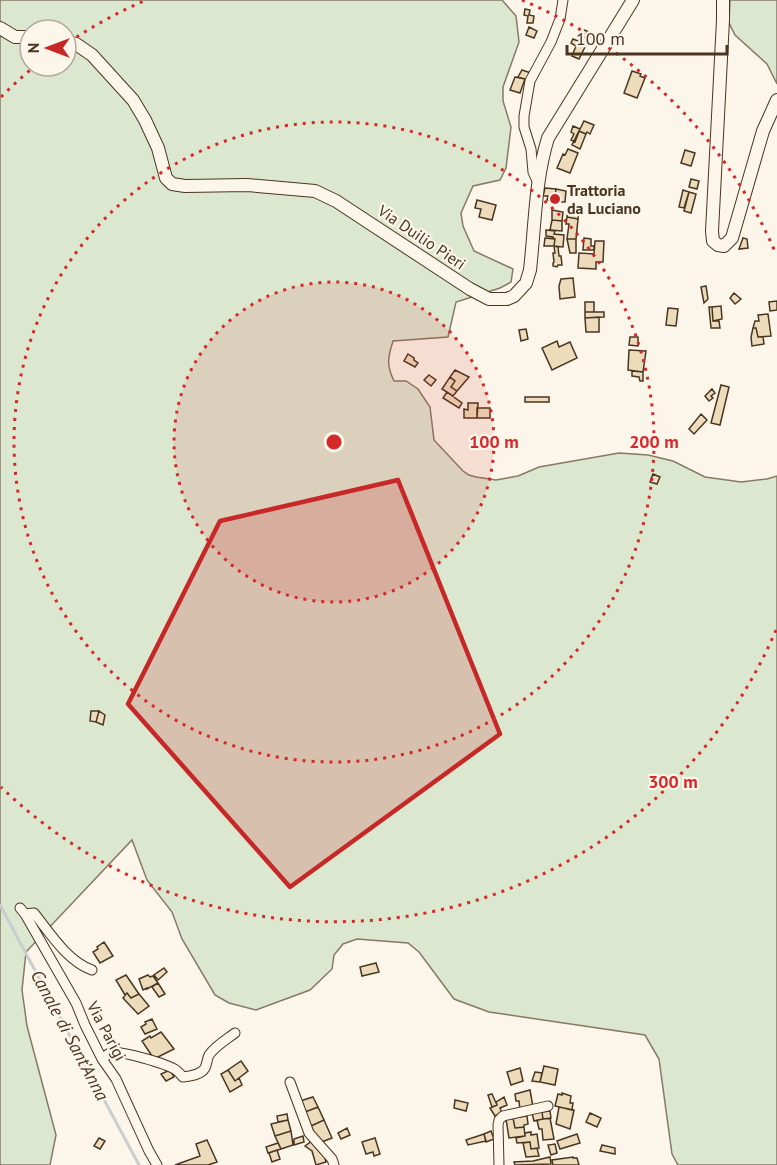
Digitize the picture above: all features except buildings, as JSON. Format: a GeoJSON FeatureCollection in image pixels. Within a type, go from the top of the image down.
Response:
{"type":"FeatureCollection","features":[{"type":"Feature","properties":{"kind":"street"},"geometry":{"type":"LineString","coordinates":[[538,185],[533,172],[524,116],[530,81],[551,42],[560,19],[563,0]]}},
{"type":"Feature","properties":{"kind":"street","name":"Via Duilio Pieri"},"geometry":{"type":"LineString","coordinates":[[78,45],[92,55],[133,100],[146,120],[158,148],[166,178],[172,184],[185,186],[247,185],[315,192],[336,201],[470,289],[489,298],[507,299],[514,296],[526,283],[530,270],[538,185],[548,138],[633,0]]}},
{"type":"Feature","properties":{"kind":"street"},"geometry":{"type":"LineString","coordinates":[[723,0],[712,231],[713,241],[718,245],[724,246],[732,238],[763,131],[777,100]]}},
{"type":"Feature","properties":{"kind":"street"},"geometry":{"type":"LineString","coordinates":[[0,28],[18,37]]}},
{"type":"Feature","properties":{"kind":"street","name":"Via Parigi"},"geometry":{"type":"LineString","coordinates":[[92,970],[84,967],[72,957],[34,913],[22,911],[76,1004],[102,1059],[116,1079],[157,1165]]}},
{"type":"Feature","properties":{"kind":"street"},"geometry":{"type":"LineString","coordinates":[[102,1059],[110,1053],[130,1054],[162,1064],[183,1077],[188,1077],[201,1073],[205,1069],[208,1056],[235,1033]]}},
{"type":"Feature","properties":{"kind":"street"},"geometry":{"type":"LineString","coordinates":[[290,1082],[309,1133],[332,1159],[334,1165]]}},
{"type":"Feature","properties":{"kind":"street"},"geometry":{"type":"LineString","coordinates":[[499,1165],[499,1120],[503,1116],[548,1106]]}},
{"type":"Feature","properties":{"kind":"highlighted area"},"geometry":{"type":"Polygon","coordinates":[[[398,480],[500,734],[290,887],[128,704],[220,521],[398,480]]]}},
{"type":"Feature","properties":{"kind":"green space"},"geometry":{"type":"Polygon","coordinates":[[[0,0],[502,0],[516,16],[519,42],[503,87],[503,101],[511,127],[506,168],[500,180],[473,186],[461,213],[463,226],[474,251],[513,269],[511,282],[500,288],[456,302],[448,337],[393,341],[389,366],[394,381],[406,381],[418,389],[430,407],[434,440],[463,471],[476,477],[496,480],[518,476],[539,467],[619,453],[648,455],[673,461],[705,477],[741,482],[777,476],[777,1165],[678,1165],[672,1154],[659,1059],[645,1035],[489,1012],[454,999],[419,952],[408,943],[357,939],[343,944],[334,955],[332,969],[310,990],[256,1010],[229,1003],[215,995],[182,939],[172,912],[147,880],[132,840],[26,952],[22,990],[27,1026],[56,1135],[50,1165],[0,1165],[0,0]]]}},
{"type":"Feature","properties":{"kind":"green space"},"geometry":{"type":"Polygon","coordinates":[[[730,0],[777,0],[777,84],[767,64],[735,35],[729,23],[730,0]]]}},
{"type":"Feature","properties":{"kind":"waterway","name":"Canale di Sant'Anna"},"geometry":{"type":"LineString","coordinates":[[0,905],[139,1165]]}},
{"type":"Feature","properties":{"kind":"place","name":"Trattoria da Luciano"},"geometry":{"type":"Point","coordinates":[555,199]}}]}
